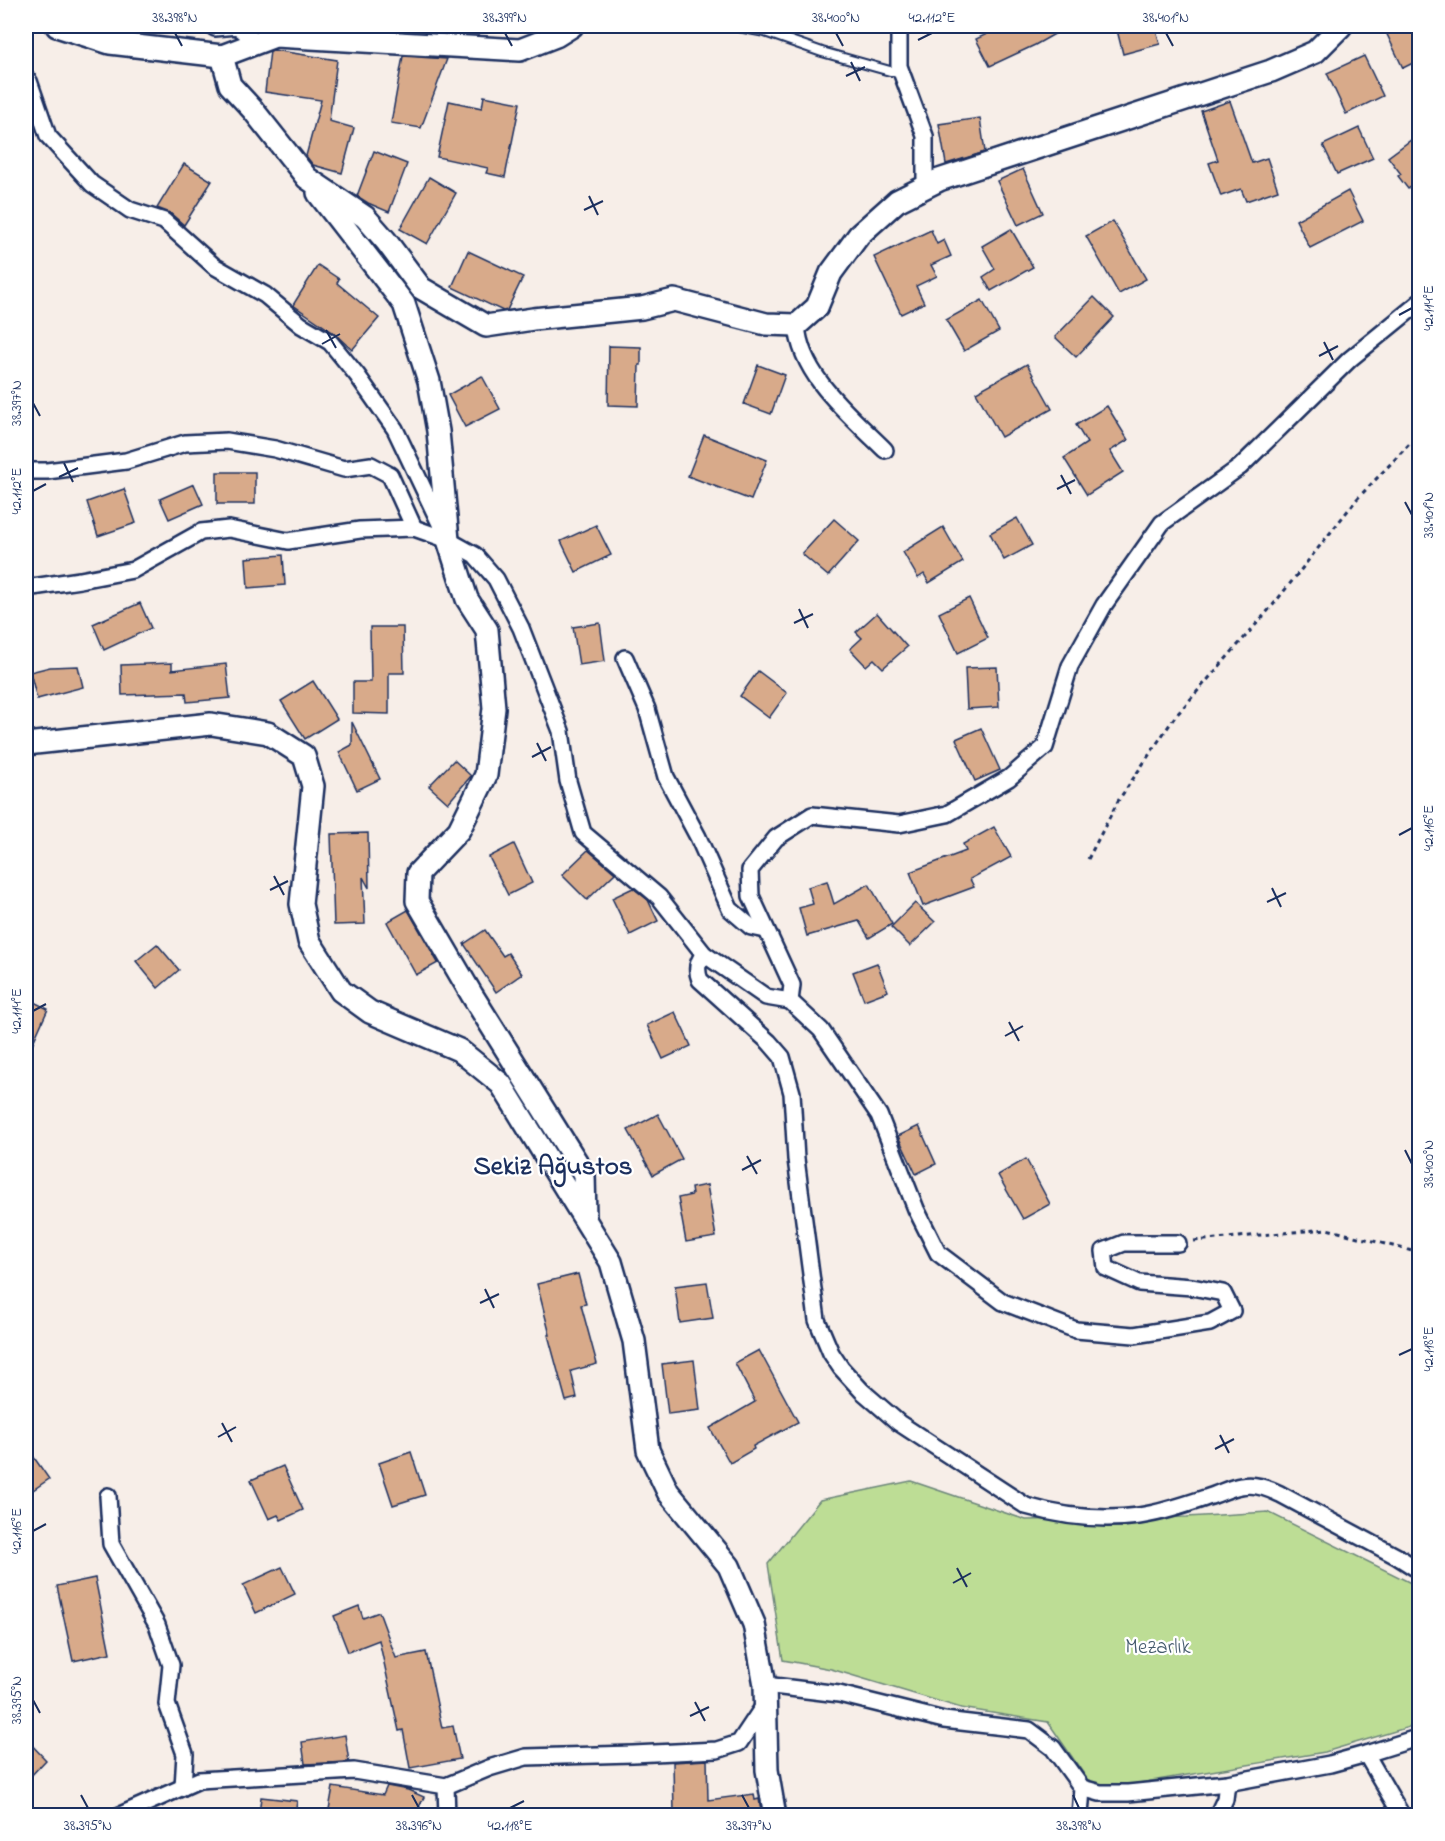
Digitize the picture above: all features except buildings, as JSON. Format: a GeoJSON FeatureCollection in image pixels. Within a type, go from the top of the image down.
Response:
{"type":"FeatureCollection","features":[{"type":"Feature","properties":{"kind":"street"},"geometry":{"type":"LineString","coordinates":[[57,26],[110,43],[222,56],[275,36],[520,50],[556,36],[572,26]]}},
{"type":"Feature","properties":{"kind":"street"},"geometry":{"type":"LineString","coordinates":[[212,26],[215,28],[237,27],[257,42]]}},
{"type":"Feature","properties":{"kind":"street"},"geometry":{"type":"LineString","coordinates":[[900,26],[899,66],[925,136],[925,187]]}},
{"type":"Feature","properties":{"kind":"street"},"geometry":{"type":"LineString","coordinates":[[307,178],[364,217],[386,241],[421,288],[486,326],[642,308],[674,300],[766,324],[797,325],[817,307],[831,273],[859,235],[897,201],[939,180],[1271,71],[1315,52],[1341,26]]}},
{"type":"Feature","properties":{"kind":"street"},"geometry":{"type":"LineString","coordinates":[[222,56],[230,85],[253,110],[404,304],[429,381],[438,431],[448,540]]}},
{"type":"Feature","properties":{"kind":"street"},"geometry":{"type":"LineString","coordinates":[[29,81],[48,136],[92,184],[130,210],[164,221],[214,266],[265,295],[301,325],[330,342],[357,375],[395,429],[448,540],[468,599],[487,630],[494,708],[486,775],[459,830],[418,873],[417,901],[478,1005],[584,1174],[585,1221]]}},
{"type":"Feature","properties":{"kind":"street"},"geometry":{"type":"LineString","coordinates":[[790,1000],[792,985],[751,896],[750,870],[776,838],[812,816],[899,824],[947,814],[1009,778],[1046,747],[1070,666],[1104,605],[1162,523],[1240,467],[1350,358],[1419,302]]}},
{"type":"Feature","properties":{"kind":"street"},"geometry":{"type":"LineString","coordinates":[[797,325],[798,341],[809,367],[839,405],[885,450]]}},
{"type":"Feature","properties":{"kind":"street"},"geometry":{"type":"LineString","coordinates":[[26,471],[47,471],[126,461],[185,443],[227,441],[275,449],[344,469],[371,465],[390,475],[414,528]]}},
{"type":"Feature","properties":{"kind":"street"},"geometry":{"type":"LineString","coordinates":[[26,588],[134,570],[201,532],[228,529],[288,541],[360,530],[414,528],[448,540],[475,555],[496,579],[521,628],[561,731],[568,781],[583,833],[659,897],[704,954],[766,997],[790,1000],[821,1030],[879,1115],[916,1209],[938,1253],[1003,1302],[1076,1330],[1134,1335],[1210,1323],[1232,1311],[1223,1293],[1192,1287],[1139,1284],[1106,1268],[1104,1251],[1124,1243],[1178,1243]]}},
{"type":"Feature","properties":{"kind":"street"},"geometry":{"type":"LineString","coordinates":[[625,657],[647,709],[666,777],[698,837],[730,909],[751,927],[766,930]]}},
{"type":"Feature","properties":{"kind":"street"},"geometry":{"type":"LineString","coordinates":[[26,744],[212,724],[268,733],[304,756],[313,786],[301,904],[309,941],[341,991],[370,1012],[459,1050],[501,1084],[611,1262],[634,1341],[648,1450],[668,1492],[729,1566],[754,1624],[765,1694],[767,1770],[775,1815]]}},
{"type":"Feature","properties":{"kind":"street"},"geometry":{"type":"LineString","coordinates":[[704,954],[697,967],[700,980],[769,1042],[782,1057],[792,1093],[796,1159],[817,1320],[823,1337],[831,1353],[851,1380],[899,1423],[1026,1506],[1090,1518],[1140,1516],[1184,1505],[1241,1485],[1260,1486],[1280,1494],[1398,1557],[1419,1571]]}},
{"type":"Feature","properties":{"kind":"street"},"geometry":{"type":"LineString","coordinates":[[108,1496],[111,1544],[157,1625],[171,1665],[167,1704],[185,1754],[183,1787]]}},
{"type":"Feature","properties":{"kind":"street"},"geometry":{"type":"LineString","coordinates":[[118,1815],[199,1780],[354,1771],[446,1786],[489,1768],[526,1757],[633,1755],[717,1750],[738,1743],[765,1694]]}},
{"type":"Feature","properties":{"kind":"street"},"geometry":{"type":"LineString","coordinates":[[765,1694],[838,1694],[944,1720],[1029,1730],[1053,1748],[1082,1788],[1100,1793],[1128,1793],[1227,1783],[1330,1764],[1419,1737]]}},
{"type":"Feature","properties":{"kind":"street"},"geometry":{"type":"LineString","coordinates":[[1366,1754],[1402,1815]]}},
{"type":"Feature","properties":{"kind":"street"},"geometry":{"type":"LineString","coordinates":[[1217,1815],[1225,1799],[1227,1783]]}},
{"type":"Feature","properties":{"kind":"street"},"geometry":{"type":"LineString","coordinates":[[446,1786],[447,1815]]}},
{"type":"Feature","properties":{"kind":"street"},"geometry":{"type":"LineString","coordinates":[[1080,1815],[1082,1788]]}},
{"type":"Feature","properties":{"kind":"lane"},"geometry":{"type":"LineString","coordinates":[[733,26],[765,32],[890,71],[901,71]]}},
{"type":"Feature","properties":{"kind":"path"},"geometry":{"type":"LineString","coordinates":[[1088,859],[1118,801],[1174,718],[1273,605],[1357,499],[1419,434]]}},
{"type":"Feature","properties":{"kind":"path"},"geometry":{"type":"LineString","coordinates":[[1178,1243],[1327,1229],[1419,1253]]}},
{"type":"Feature","properties":{"kind":"green space","name":"Mezarlık"},"geometry":{"type":"Polygon","coordinates":[[[911,1481],[1026,1520],[1187,1517],[1268,1512],[1419,1587],[1419,1724],[1325,1752],[1121,1786],[1090,1783],[1048,1722],[961,1708],[831,1669],[783,1660],[768,1564],[820,1500],[911,1481]]]}},
{"type":"Feature","properties":{"kind":"district","name":"Sekiz Ağustos"},"geometry":{"type":"Point","coordinates":[553,1167]}}]}
